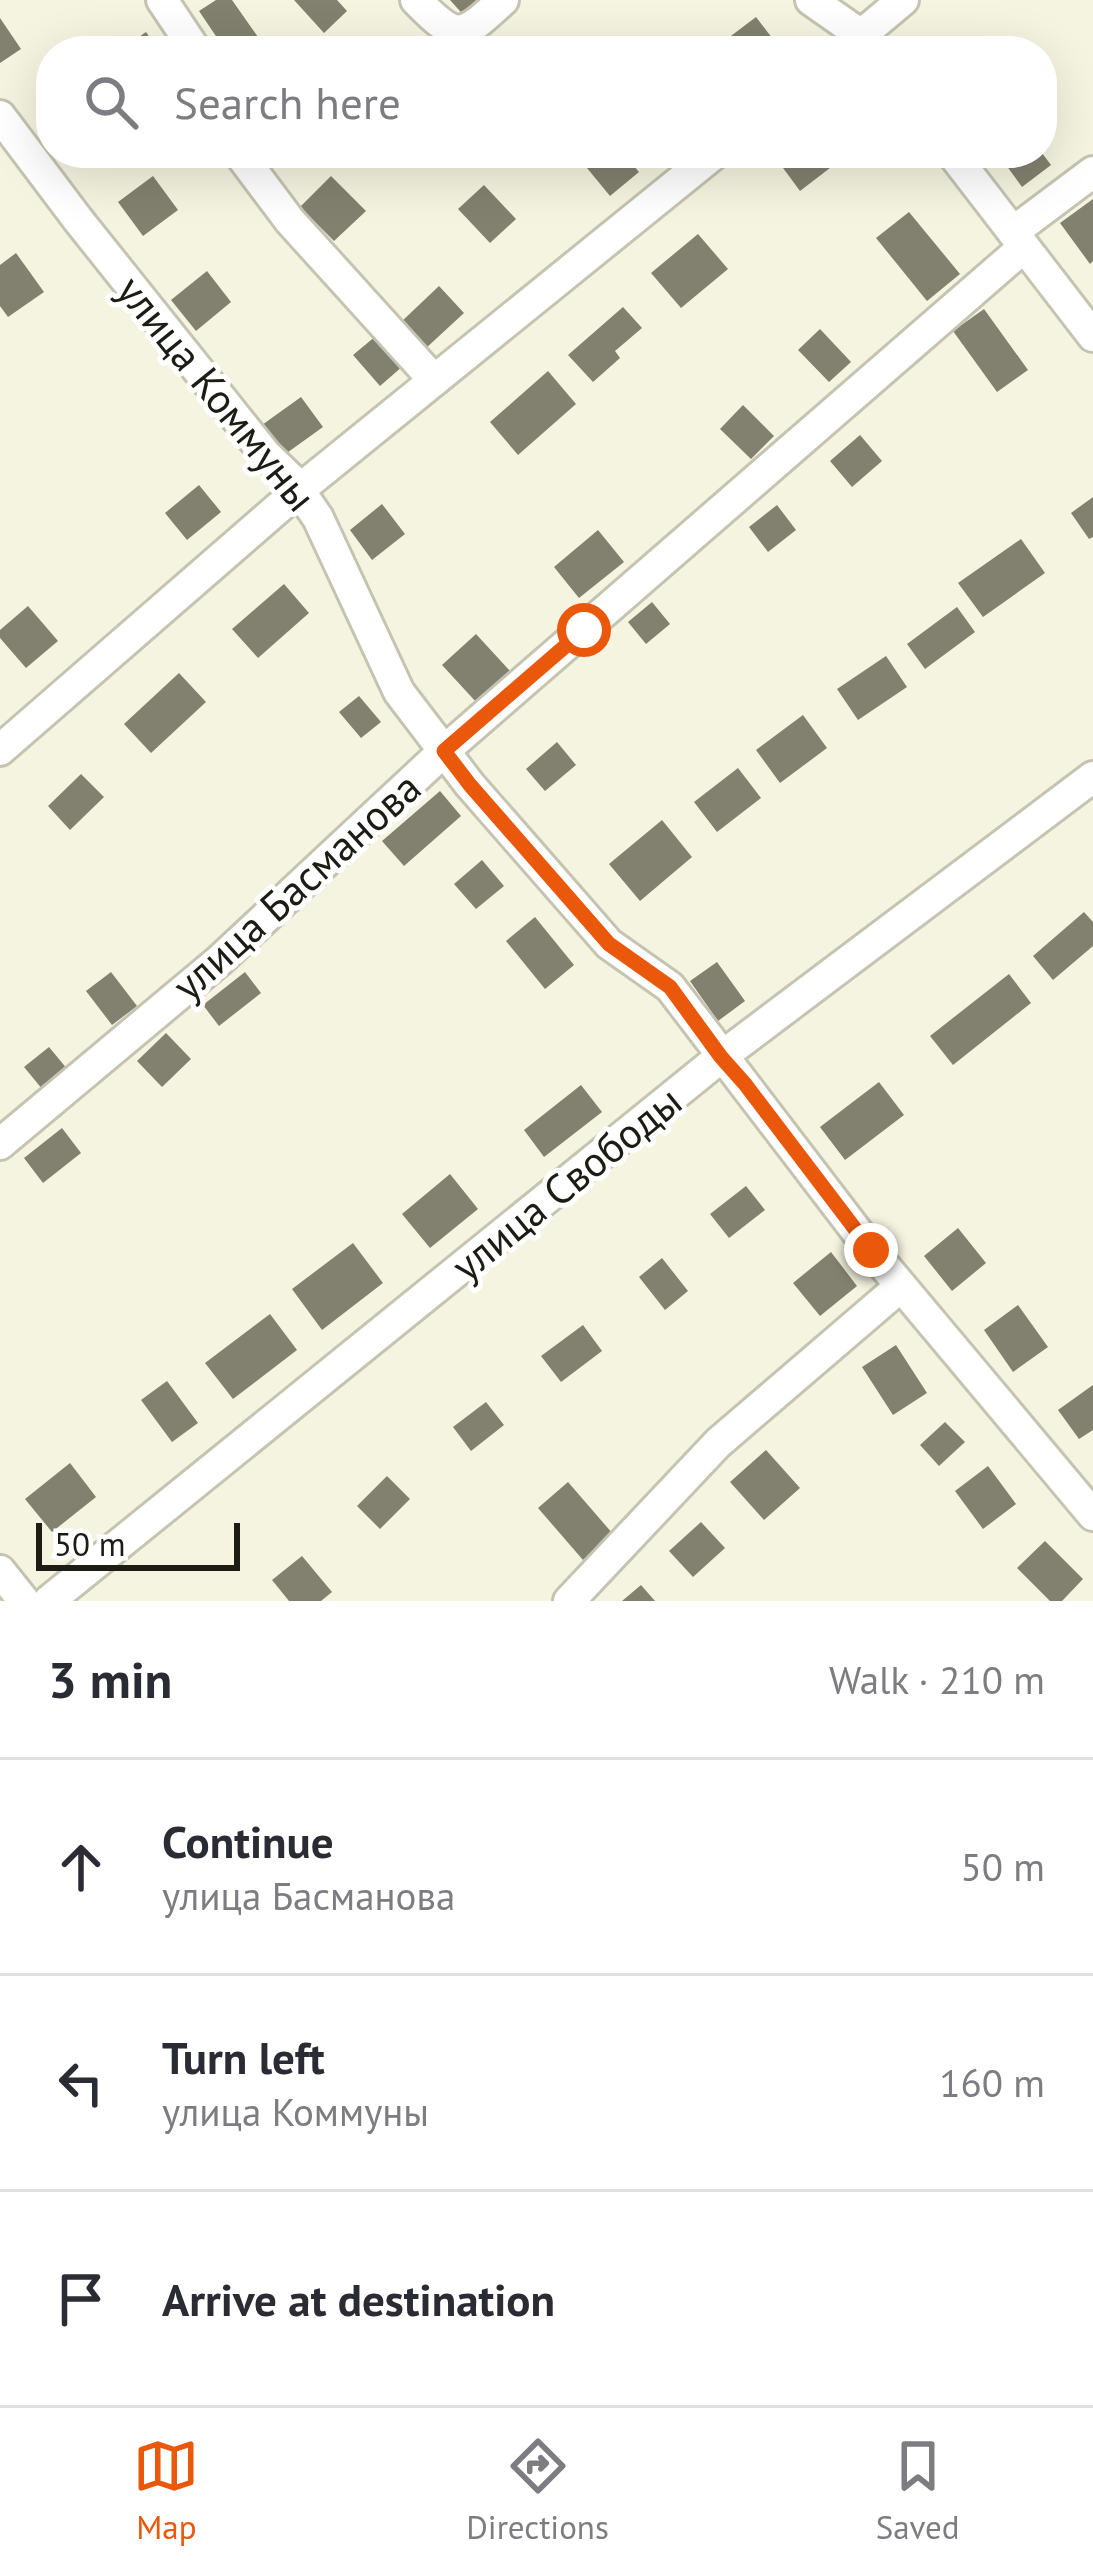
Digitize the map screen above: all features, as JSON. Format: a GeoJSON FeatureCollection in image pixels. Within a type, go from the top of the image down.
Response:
{"type":"FeatureCollection","features":[{"type":"Feature","properties":{"kind":"street"},"geometry":{"type":"LineString","coordinates":[[162,0],[186,36]]}},
{"type":"Feature","properties":{"kind":"street"},"geometry":{"type":"LineString","coordinates":[[416,0],[442,27],[461,31],[472,28],[503,0]]}},
{"type":"Feature","properties":{"kind":"street"},"geometry":{"type":"LineString","coordinates":[[811,0],[849,36]]}},
{"type":"Feature","properties":{"kind":"street"},"geometry":{"type":"LineString","coordinates":[[869,36],[903,0]]}},
{"type":"Feature","properties":{"kind":"street","name":"улица Коммуны"},"geometry":{"type":"LineString","coordinates":[[0,116],[36,164]]}},
{"type":"Feature","properties":{"kind":"street","name":"улица Коммуны"},"geometry":{"type":"LineString","coordinates":[[39,168],[299,490],[318,518],[399,692],[470,785],[609,944],[670,987],[901,1286],[1093,1515]]}},
{"type":"Feature","properties":{"kind":"street"},"geometry":{"type":"LineString","coordinates":[[250,168],[290,221],[434,380]]}},
{"type":"Feature","properties":{"kind":"street"},"geometry":{"type":"LineString","coordinates":[[0,750],[299,490],[697,168]]}},
{"type":"Feature","properties":{"kind":"street"},"geometry":{"type":"LineString","coordinates":[[963,168],[1093,336]]}},
{"type":"Feature","properties":{"kind":"street","name":"улица Басманова"},"geometry":{"type":"LineString","coordinates":[[0,1144],[220,960],[444,751],[1093,172]]}},
{"type":"Feature","properties":{"kind":"street","name":"улица Свободы"},"geometry":{"type":"LineString","coordinates":[[50,1601],[721,1057],[1093,777]]}},
{"type":"Feature","properties":{"kind":"street"},"geometry":{"type":"LineString","coordinates":[[569,1601],[718,1443],[901,1286]]}},
{"type":"Feature","properties":{"kind":"street"},"geometry":{"type":"LineString","coordinates":[[0,1571],[25,1601]]}},
{"type":"Feature","properties":{"kind":"building"},"geometry":{"type":"Polygon","coordinates":[[[216,0],[232,0],[257,36],[216,36],[199,11],[216,0]]]}},
{"type":"Feature","properties":{"kind":"building"},"geometry":{"type":"Polygon","coordinates":[[[294,0],[337,0],[347,11],[324,33],[294,0]]]}},
{"type":"Feature","properties":{"kind":"building"},"geometry":{"type":"Polygon","coordinates":[[[450,0],[490,0],[468,20],[450,0]]]}},
{"type":"Feature","properties":{"kind":"building"},"geometry":{"type":"Polygon","coordinates":[[[756,17],[771,36],[731,36],[756,17]]]}},
{"type":"Feature","properties":{"kind":"building"},"geometry":{"type":"Polygon","coordinates":[[[0,18],[21,49],[0,63],[0,18]]]}},
{"type":"Feature","properties":{"kind":"building"},"geometry":{"type":"Polygon","coordinates":[[[587,168],[636,168],[639,172],[610,196],[587,168]]]}},
{"type":"Feature","properties":{"kind":"building"},"geometry":{"type":"Polygon","coordinates":[[[783,168],[830,168],[800,191],[783,168]]]}},
{"type":"Feature","properties":{"kind":"building"},"geometry":{"type":"Polygon","coordinates":[[[1008,168],[1047,168],[1022,187],[1008,168]]]}},
{"type":"Feature","properties":{"kind":"building"},"geometry":{"type":"Polygon","coordinates":[[[153,176],[178,210],[143,236],[118,202],[153,176]]]}},
{"type":"Feature","properties":{"kind":"building"},"geometry":{"type":"Polygon","coordinates":[[[331,176],[366,211],[334,241],[300,207],[331,176]]]}},
{"type":"Feature","properties":{"kind":"building"},"geometry":{"type":"Polygon","coordinates":[[[484,185],[516,219],[490,243],[458,209],[484,185]]]}},
{"type":"Feature","properties":{"kind":"building"},"geometry":{"type":"Polygon","coordinates":[[[1093,199],[1093,261],[1090,264],[1060,223],[1093,199]]]}},
{"type":"Feature","properties":{"kind":"building"},"geometry":{"type":"Polygon","coordinates":[[[909,212],[960,274],[927,301],[876,238],[909,212]]]}},
{"type":"Feature","properties":{"kind":"building"},"geometry":{"type":"Polygon","coordinates":[[[698,234],[728,269],[681,308],[651,273],[698,234]]]}},
{"type":"Feature","properties":{"kind":"building"},"geometry":{"type":"Polygon","coordinates":[[[16,253],[44,292],[8,317],[0,306],[0,265],[16,253]]]}},
{"type":"Feature","properties":{"kind":"building"},"geometry":{"type":"Polygon","coordinates":[[[207,271],[231,302],[196,331],[171,300],[207,271]]]}},
{"type":"Feature","properties":{"kind":"building"},"geometry":{"type":"Polygon","coordinates":[[[439,286],[464,313],[425,349],[400,323],[439,286]]]}},
{"type":"Feature","properties":{"kind":"building"},"geometry":{"type":"Polygon","coordinates":[[[623,307],[642,328],[615,351],[620,358],[593,382],[568,355],[623,307]]]}},
{"type":"Feature","properties":{"kind":"building"},"geometry":{"type":"Polygon","coordinates":[[[984,309],[1028,370],[997,392],[953,331],[984,309]]]}},
{"type":"Feature","properties":{"kind":"building"},"geometry":{"type":"Polygon","coordinates":[[[820,329],[851,362],[829,382],[798,350],[820,329]]]}},
{"type":"Feature","properties":{"kind":"building"},"geometry":{"type":"Polygon","coordinates":[[[377,335],[403,366],[380,386],[353,355],[377,335]]]}},
{"type":"Feature","properties":{"kind":"building"},"geometry":{"type":"Polygon","coordinates":[[[548,371],[576,404],[518,455],[490,422],[548,371]]]}},
{"type":"Feature","properties":{"kind":"building"},"geometry":{"type":"Polygon","coordinates":[[[301,397],[323,427],[284,455],[262,425],[301,397]]]}},
{"type":"Feature","properties":{"kind":"building"},"geometry":{"type":"Polygon","coordinates":[[[743,405],[774,436],[751,459],[720,429],[743,405]]]}},
{"type":"Feature","properties":{"kind":"building"},"geometry":{"type":"Polygon","coordinates":[[[860,435],[882,461],[852,487],[830,461],[860,435]]]}},
{"type":"Feature","properties":{"kind":"building"},"geometry":{"type":"Polygon","coordinates":[[[199,485],[221,512],[187,540],[165,513],[199,485]]]}},
{"type":"Feature","properties":{"kind":"building"},"geometry":{"type":"Polygon","coordinates":[[[1093,497],[1093,537],[1089,539],[1071,513],[1093,497]]]}},
{"type":"Feature","properties":{"kind":"building"},"geometry":{"type":"Polygon","coordinates":[[[382,504],[405,534],[372,560],[350,530],[382,504]]]}},
{"type":"Feature","properties":{"kind":"building"},"geometry":{"type":"Polygon","coordinates":[[[777,505],[796,530],[768,552],[749,527],[777,505]]]}},
{"type":"Feature","properties":{"kind":"building"},"geometry":{"type":"Polygon","coordinates":[[[598,530],[624,562],[579,598],[554,567],[598,530]]]}},
{"type":"Feature","properties":{"kind":"building"},"geometry":{"type":"Polygon","coordinates":[[[1021,539],[1045,573],[983,617],[958,583],[1021,539]]]}},
{"type":"Feature","properties":{"kind":"building"},"geometry":{"type":"Polygon","coordinates":[[[284,584],[309,613],[258,658],[232,629],[284,584]]]}},
{"type":"Feature","properties":{"kind":"building"},"geometry":{"type":"Polygon","coordinates":[[[652,602],[670,624],[646,644],[628,622],[652,602]]]}},
{"type":"Feature","properties":{"kind":"building"},"geometry":{"type":"Polygon","coordinates":[[[28,606],[58,641],[26,668],[0,638],[0,630],[28,606]]]}},
{"type":"Feature","properties":{"kind":"building"},"geometry":{"type":"Polygon","coordinates":[[[957,607],[975,632],[925,669],[907,644],[957,607]]]}},
{"type":"Feature","properties":{"kind":"building"},"geometry":{"type":"Polygon","coordinates":[[[476,634],[511,672],[477,703],[442,665],[476,634]]]}},
{"type":"Feature","properties":{"kind":"building"},"geometry":{"type":"Polygon","coordinates":[[[886,656],[907,687],[858,720],[837,689],[886,656]]]}},
{"type":"Feature","properties":{"kind":"building"},"geometry":{"type":"Polygon","coordinates":[[[179,673],[206,702],[151,753],[124,724],[179,673]]]}},
{"type":"Feature","properties":{"kind":"building"},"geometry":{"type":"Polygon","coordinates":[[[359,696],[381,722],[361,738],[339,712],[359,696]]]}},
{"type":"Feature","properties":{"kind":"building"},"geometry":{"type":"Polygon","coordinates":[[[803,715],[827,748],[780,783],[756,750],[803,715]]]}},
{"type":"Feature","properties":{"kind":"building"},"geometry":{"type":"Polygon","coordinates":[[[557,742],[576,765],[545,791],[526,769],[557,742]]]}},
{"type":"Feature","properties":{"kind":"building"},"geometry":{"type":"Polygon","coordinates":[[[738,768],[761,798],[717,832],[694,802],[738,768]]]}},
{"type":"Feature","properties":{"kind":"building"},"geometry":{"type":"Polygon","coordinates":[[[81,774],[104,797],[70,830],[48,806],[81,774]]]}},
{"type":"Feature","properties":{"kind":"building"},"geometry":{"type":"Polygon","coordinates":[[[440,791],[461,816],[404,866],[382,841],[440,791]]]}},
{"type":"Feature","properties":{"kind":"building"},"geometry":{"type":"Polygon","coordinates":[[[662,820],[692,857],[640,901],[609,864],[662,820]]]}},
{"type":"Feature","properties":{"kind":"building"},"geometry":{"type":"Polygon","coordinates":[[[482,860],[504,886],[476,909],[454,884],[482,860]]]}},
{"type":"Feature","properties":{"kind":"building"},"geometry":{"type":"Polygon","coordinates":[[[1084,912],[1093,922],[1093,946],[1053,980],[1033,956],[1084,912]]]}},
{"type":"Feature","properties":{"kind":"building"},"geometry":{"type":"Polygon","coordinates":[[[535,917],[574,965],[545,989],[506,941],[535,917]]]}},
{"type":"Feature","properties":{"kind":"building"},"geometry":{"type":"Polygon","coordinates":[[[717,962],[745,1001],[718,1021],[690,981],[717,962]]]}},
{"type":"Feature","properties":{"kind":"building"},"geometry":{"type":"Polygon","coordinates":[[[111,972],[137,1006],[112,1025],[86,991],[111,972]]]}},
{"type":"Feature","properties":{"kind":"building"},"geometry":{"type":"Polygon","coordinates":[[[245,972],[261,993],[219,1026],[203,1005],[245,972]]]}},
{"type":"Feature","properties":{"kind":"building"},"geometry":{"type":"Polygon","coordinates":[[[1009,974],[1031,1003],[953,1065],[930,1036],[1009,974]]]}},
{"type":"Feature","properties":{"kind":"building"},"geometry":{"type":"Polygon","coordinates":[[[166,1033],[191,1059],[162,1087],[137,1061],[166,1033]]]}},
{"type":"Feature","properties":{"kind":"building"},"geometry":{"type":"Polygon","coordinates":[[[49,1047],[68,1070],[43,1090],[24,1067],[49,1047]]]}},
{"type":"Feature","properties":{"kind":"building"},"geometry":{"type":"Polygon","coordinates":[[[879,1082],[904,1115],[845,1160],[820,1127],[879,1082]]]}},
{"type":"Feature","properties":{"kind":"building"},"geometry":{"type":"Polygon","coordinates":[[[581,1085],[602,1112],[544,1157],[524,1130],[581,1085]]]}},
{"type":"Feature","properties":{"kind":"building"},"geometry":{"type":"Polygon","coordinates":[[[62,1128],[81,1153],[43,1183],[24,1158],[62,1128]]]}},
{"type":"Feature","properties":{"kind":"building"},"geometry":{"type":"Polygon","coordinates":[[[450,1174],[478,1209],[430,1248],[402,1214],[450,1174]]]}},
{"type":"Feature","properties":{"kind":"building"},"geometry":{"type":"Polygon","coordinates":[[[746,1186],[765,1210],[729,1238],[710,1214],[746,1186]]]}},
{"type":"Feature","properties":{"kind":"building"},"geometry":{"type":"Polygon","coordinates":[[[958,1228],[986,1263],[952,1291],[924,1256],[958,1228]]]}},
{"type":"Feature","properties":{"kind":"building"},"geometry":{"type":"Polygon","coordinates":[[[353,1243],[383,1283],[322,1330],[292,1289],[353,1243]]]}},
{"type":"Feature","properties":{"kind":"building"},"geometry":{"type":"Polygon","coordinates":[[[831,1252],[857,1286],[820,1316],[793,1283],[831,1252]]]}},
{"type":"Feature","properties":{"kind":"building"},"geometry":{"type":"Polygon","coordinates":[[[662,1258],[688,1291],[665,1310],[639,1277],[662,1258]]]}},
{"type":"Feature","properties":{"kind":"building"},"geometry":{"type":"Polygon","coordinates":[[[1018,1305],[1048,1347],[1013,1372],[984,1330],[1018,1305]]]}},
{"type":"Feature","properties":{"kind":"building"},"geometry":{"type":"Polygon","coordinates":[[[270,1314],[297,1350],[233,1399],[205,1363],[270,1314]]]}},
{"type":"Feature","properties":{"kind":"building"},"geometry":{"type":"Polygon","coordinates":[[[583,1325],[602,1351],[561,1382],[541,1356],[583,1325]]]}},
{"type":"Feature","properties":{"kind":"building"},"geometry":{"type":"Polygon","coordinates":[[[896,1345],[927,1393],[893,1415],[862,1367],[896,1345]]]}},
{"type":"Feature","properties":{"kind":"building"},"geometry":{"type":"Polygon","coordinates":[[[167,1381],[198,1423],[172,1442],[141,1400],[167,1381]]]}},
{"type":"Feature","properties":{"kind":"building"},"geometry":{"type":"Polygon","coordinates":[[[1093,1385],[1093,1430],[1079,1439],[1058,1410],[1093,1385]]]}},
{"type":"Feature","properties":{"kind":"building"},"geometry":{"type":"Polygon","coordinates":[[[486,1402],[504,1425],[471,1451],[453,1427],[486,1402]]]}},
{"type":"Feature","properties":{"kind":"building"},"geometry":{"type":"Polygon","coordinates":[[[945,1422],[965,1442],[939,1466],[920,1445],[945,1422]]]}},
{"type":"Feature","properties":{"kind":"building"},"geometry":{"type":"Polygon","coordinates":[[[766,1450],[800,1488],[764,1520],[730,1482],[766,1450]]]}},
{"type":"Feature","properties":{"kind":"building"},"geometry":{"type":"Polygon","coordinates":[[[70,1463],[96,1497],[52,1532],[25,1499],[70,1463]]]}},
{"type":"Feature","properties":{"kind":"building"},"geometry":{"type":"Polygon","coordinates":[[[988,1466],[1016,1504],[983,1529],[955,1491],[988,1466]]]}},
{"type":"Feature","properties":{"kind":"building"},"geometry":{"type":"Polygon","coordinates":[[[387,1476],[410,1499],[380,1529],[357,1506],[387,1476]]]}},
{"type":"Feature","properties":{"kind":"building"},"geometry":{"type":"Polygon","coordinates":[[[568,1482],[613,1534],[583,1560],[538,1508],[568,1482]]]}},
{"type":"Feature","properties":{"kind":"building"},"geometry":{"type":"Polygon","coordinates":[[[701,1522],[725,1548],[693,1577],[669,1551],[701,1522]]]}},
{"type":"Feature","properties":{"kind":"building"},"geometry":{"type":"Polygon","coordinates":[[[1045,1541],[1083,1579],[1062,1601],[1050,1601],[1017,1568],[1045,1541]]]}},
{"type":"Feature","properties":{"kind":"building"},"geometry":{"type":"Polygon","coordinates":[[[302,1556],[332,1592],[321,1601],[289,1601],[272,1580],[302,1556]]]}},
{"type":"Feature","properties":{"kind":"building"},"geometry":{"type":"Polygon","coordinates":[[[641,1585],[655,1601],[622,1601],[641,1585]]]}},
{"type":"Feature","properties":{"kind":"route"},"geometry":{"type":"LineString","coordinates":[[584,630],[444,751],[609,944],[678,996],[871,1250]]}}]}
